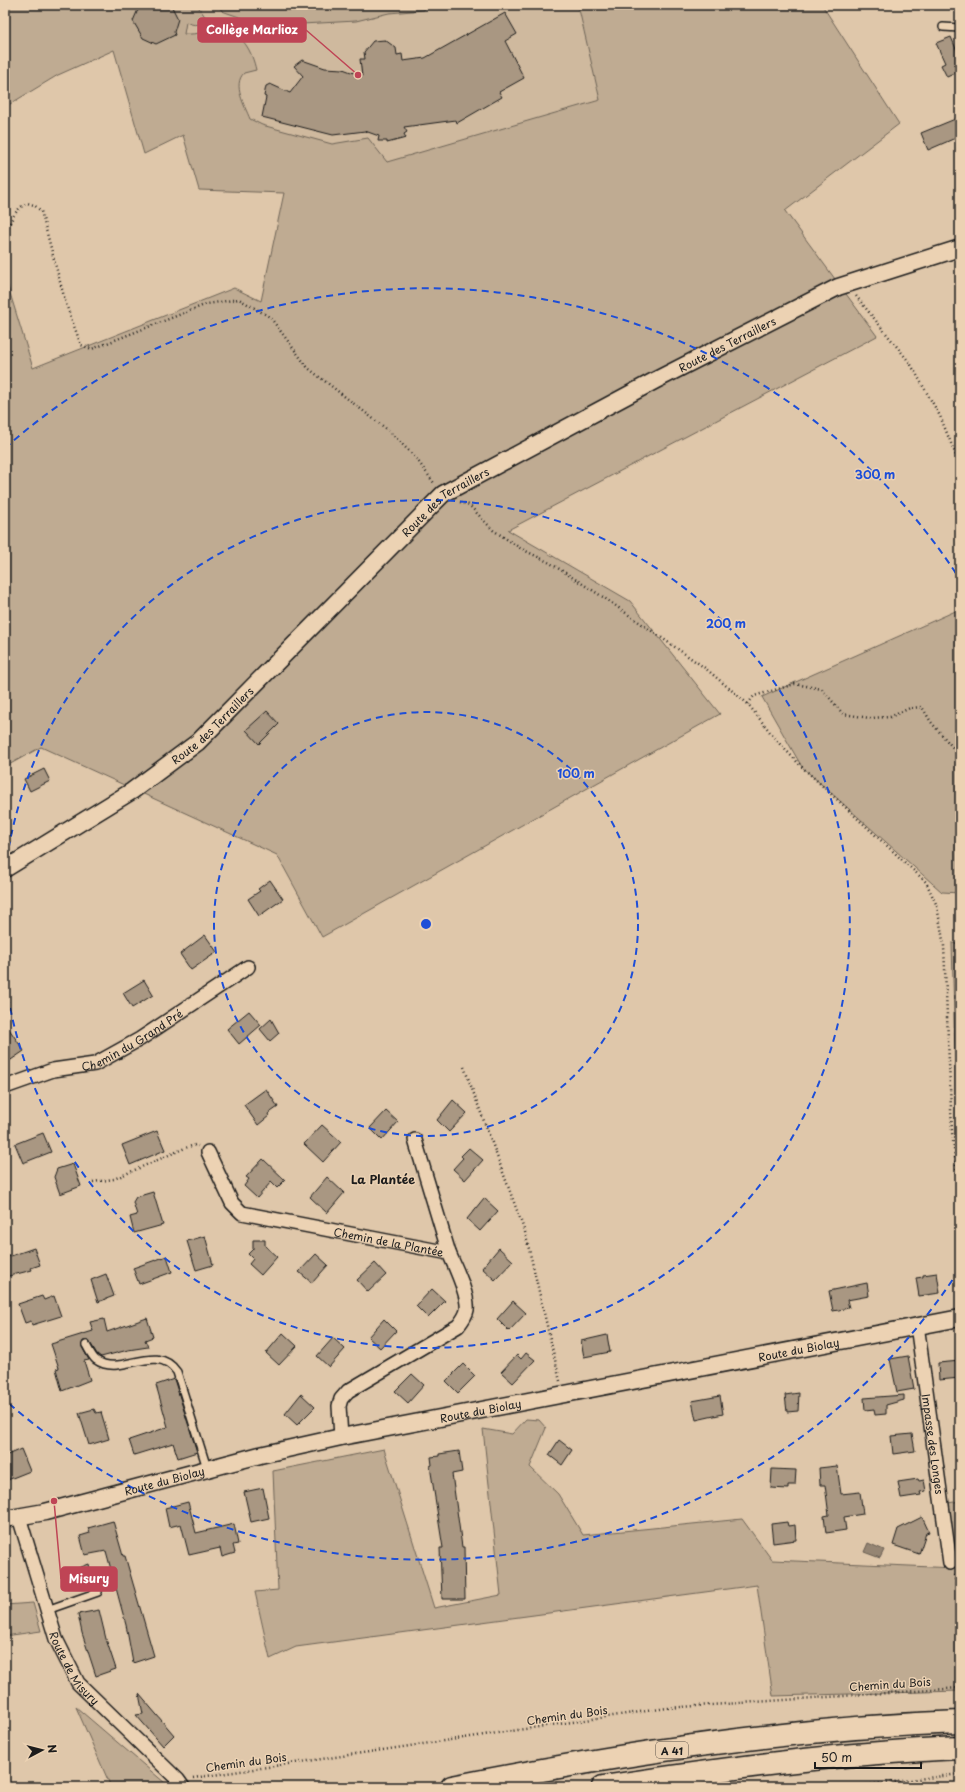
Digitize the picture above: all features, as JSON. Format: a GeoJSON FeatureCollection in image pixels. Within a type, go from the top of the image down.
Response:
{"type":"FeatureCollection","features":[{"type":"Feature","properties":{"kind":"highway","name":"A 41"},"geometry":{"type":"LineString","coordinates":[[452,1787],[565,1766],[704,1745],[853,1728],[960,1722]]}},
{"type":"Feature","properties":{"kind":"highway","name":"A 41"},"geometry":{"type":"LineString","coordinates":[[603,1787],[709,1771],[793,1761],[960,1748]]}},
{"type":"Feature","properties":{"kind":"street","name":"Route des Terraillers"},"geometry":{"type":"LineString","coordinates":[[5,869],[132,791],[198,742],[443,494],[656,380],[831,290],[960,248]]}},
{"type":"Feature","properties":{"kind":"street","name":"Chemin du Grand Pré"},"geometry":{"type":"LineString","coordinates":[[5,1087],[53,1070],[95,1064],[140,1039],[248,967]]}},
{"type":"Feature","properties":{"kind":"street"},"geometry":{"type":"LineString","coordinates":[[415,1140],[449,1253]]}},
{"type":"Feature","properties":{"kind":"street","name":"Chemin de la Plantée"},"geometry":{"type":"LineString","coordinates":[[208,1152],[232,1203],[242,1213],[449,1253],[464,1293],[467,1309],[463,1319],[458,1326],[348,1391],[341,1399],[339,1406],[341,1437]]}},
{"type":"Feature","properties":{"kind":"street","name":"Route du Biolay"},"geometry":{"type":"LineString","coordinates":[[12,1518],[45,1512],[207,1468],[341,1437],[916,1325],[960,1318]]}},
{"type":"Feature","properties":{"kind":"street","name":"Impasse des Longes"},"geometry":{"type":"LineString","coordinates":[[916,1325],[950,1563]]}},
{"type":"Feature","properties":{"kind":"street","name":"Route de Misury"},"geometry":{"type":"LineString","coordinates":[[12,1518],[47,1610],[56,1640],[78,1683],[180,1784]]}},
{"type":"Feature","properties":{"kind":"lane"},"geometry":{"type":"LineString","coordinates":[[943,27],[960,28]]}},
{"type":"Feature","properties":{"kind":"lane"},"geometry":{"type":"LineString","coordinates":[[86,1345],[95,1360],[105,1365],[121,1365],[143,1360],[158,1359],[171,1363],[177,1372],[207,1468]]}},
{"type":"Feature","properties":{"kind":"lane"},"geometry":{"type":"LineString","coordinates":[[47,1610],[98,1592]]}},
{"type":"Feature","properties":{"kind":"path"},"geometry":{"type":"LineString","coordinates":[[5,234],[14,213],[21,206],[27,203],[34,205],[41,211],[66,304],[81,345],[92,349],[207,304],[238,299],[270,317],[308,368],[389,431],[415,457],[443,494],[469,506],[498,533],[520,548],[550,563],[604,597],[705,668],[748,704],[777,741],[802,767],[926,882],[937,906],[944,946],[952,1132],[960,1200]]}},
{"type":"Feature","properties":{"kind":"path"},"geometry":{"type":"LineString","coordinates":[[846,284],[910,362],[940,416],[957,458]]}},
{"type":"Feature","properties":{"kind":"path"},"geometry":{"type":"LineString","coordinates":[[748,704],[754,696],[795,684],[822,689],[843,714],[870,718],[890,717],[910,708],[922,707],[931,722],[960,756]]}},
{"type":"Feature","properties":{"kind":"path"},"geometry":{"type":"LineString","coordinates":[[464,1067],[525,1232],[562,1394]]}},
{"type":"Feature","properties":{"kind":"path"},"geometry":{"type":"LineString","coordinates":[[93,1182],[114,1179],[195,1145],[208,1152]]}},
{"type":"Feature","properties":{"kind":"path"},"geometry":{"type":"LineString","coordinates":[[950,1563],[960,1598]]}},
{"type":"Feature","properties":{"kind":"path","name":"Chemin du Bois"},"geometry":{"type":"LineString","coordinates":[[180,1784],[667,1708],[960,1688]]}},
{"type":"Feature","properties":{"kind":"path"},"geometry":{"type":"LineString","coordinates":[[851,1787],[960,1774]]}},
{"type":"Feature","properties":{"kind":"shaded area"},"geometry":{"type":"Polygon","coordinates":[[[5,5],[197,5],[206,18],[200,24],[186,22],[184,34],[217,31],[229,32],[241,39],[252,56],[256,70],[244,73],[239,83],[241,96],[250,119],[262,125],[332,144],[368,138],[387,162],[600,100],[578,5],[822,5],[899,124],[785,211],[877,336],[508,530],[630,601],[720,714],[322,937],[277,855],[41,747],[5,767],[5,277],[33,368],[234,288],[261,301],[284,193],[199,190],[183,135],[144,154],[114,50],[58,75],[5,107],[5,5]]]}},
{"type":"Feature","properties":{"kind":"shaded area"},"geometry":{"type":"Polygon","coordinates":[[[112,5],[578,5],[601,100],[284,192],[199,190],[183,135],[144,154],[112,5]]]}},
{"type":"Feature","properties":{"kind":"shaded area"},"geometry":{"type":"Polygon","coordinates":[[[218,5],[426,5],[424,10],[389,13],[356,21],[302,24],[259,24],[222,11],[218,5]]]}},
{"type":"Feature","properties":{"kind":"shaded area"},"geometry":{"type":"Polygon","coordinates":[[[960,609],[960,893],[942,892],[802,767],[762,697],[960,609]]]}},
{"type":"Feature","properties":{"kind":"shaded area"},"geometry":{"type":"Polygon","coordinates":[[[952,943],[960,944],[960,1162],[958,1163],[952,943]]]}},
{"type":"Feature","properties":{"kind":"shaded area"},"geometry":{"type":"Polygon","coordinates":[[[526,1419],[539,1420],[546,1428],[530,1467],[558,1494],[583,1535],[742,1519],[772,1560],[955,1568],[948,1503],[960,1501],[960,1691],[773,1696],[757,1585],[296,1647],[270,1659],[255,1592],[278,1590],[273,1471],[384,1449],[434,1608],[501,1595],[483,1429],[512,1434],[526,1419]]]}},
{"type":"Feature","properties":{"kind":"shaded area"},"geometry":{"type":"Polygon","coordinates":[[[868,1543],[884,1550],[880,1558],[864,1552],[868,1543]]]}},
{"type":"Feature","properties":{"kind":"shaded area"},"geometry":{"type":"Polygon","coordinates":[[[33,1603],[41,1631],[5,1636],[5,1605],[33,1603]]]}},
{"type":"Feature","properties":{"kind":"shaded area"},"geometry":{"type":"Polygon","coordinates":[[[76,1707],[165,1783],[167,1787],[111,1787],[76,1707]]]}},
{"type":"Feature","properties":{"kind":"building"},"geometry":{"type":"Polygon","coordinates":[[[140,5],[171,5],[178,19],[174,32],[175,35],[156,44],[143,38],[133,21],[140,5]]]}},
{"type":"Feature","properties":{"kind":"building"},"geometry":{"type":"Polygon","coordinates":[[[505,13],[517,34],[505,41],[524,78],[499,92],[502,97],[457,123],[456,120],[404,127],[407,132],[404,134],[406,138],[387,143],[387,141],[378,141],[379,136],[365,131],[333,135],[262,117],[266,97],[264,96],[266,86],[270,84],[290,93],[303,76],[294,66],[302,60],[325,68],[343,69],[362,76],[360,59],[365,59],[364,52],[373,41],[385,40],[396,48],[397,55],[402,54],[403,61],[425,58],[505,13]]]}},
{"type":"Feature","properties":{"kind":"building"},"geometry":{"type":"Polygon","coordinates":[[[951,37],[960,58],[960,71],[947,77],[941,65],[945,63],[936,43],[951,37]]]}},
{"type":"Feature","properties":{"kind":"building"},"geometry":{"type":"Polygon","coordinates":[[[960,117],[960,136],[928,150],[921,133],[960,117]]]}},
{"type":"Feature","properties":{"kind":"building"},"geometry":{"type":"Polygon","coordinates":[[[267,711],[279,724],[259,744],[246,730],[267,711]]]}},
{"type":"Feature","properties":{"kind":"building"},"geometry":{"type":"Polygon","coordinates":[[[44,769],[50,781],[30,791],[24,779],[44,769]]]}},
{"type":"Feature","properties":{"kind":"building"},"geometry":{"type":"Polygon","coordinates":[[[270,880],[283,899],[259,916],[248,899],[260,891],[258,889],[270,880]]]}},
{"type":"Feature","properties":{"kind":"building"},"geometry":{"type":"Polygon","coordinates":[[[205,935],[217,952],[191,970],[180,954],[205,935]]]}},
{"type":"Feature","properties":{"kind":"building"},"geometry":{"type":"Polygon","coordinates":[[[144,980],[153,995],[132,1008],[123,993],[144,980]]]}},
{"type":"Feature","properties":{"kind":"building"},"geometry":{"type":"Polygon","coordinates":[[[249,1011],[261,1025],[239,1044],[227,1029],[249,1011]]]}},
{"type":"Feature","properties":{"kind":"building"},"geometry":{"type":"Polygon","coordinates":[[[271,1019],[279,1033],[270,1041],[260,1029],[271,1019]]]}},
{"type":"Feature","properties":{"kind":"building"},"geometry":{"type":"Polygon","coordinates":[[[5,1023],[24,1051],[5,1064],[5,1023]]]}},
{"type":"Feature","properties":{"kind":"building"},"geometry":{"type":"Polygon","coordinates":[[[266,1089],[278,1107],[268,1114],[269,1116],[258,1125],[244,1105],[266,1089]]]}},
{"type":"Feature","properties":{"kind":"building"},"geometry":{"type":"Polygon","coordinates":[[[453,1100],[467,1113],[449,1132],[437,1120],[453,1100]]]}},
{"type":"Feature","properties":{"kind":"building"},"geometry":{"type":"Polygon","coordinates":[[[386,1111],[398,1122],[382,1140],[370,1128],[386,1111]]]}},
{"type":"Feature","properties":{"kind":"building"},"geometry":{"type":"Polygon","coordinates":[[[322,1125],[341,1142],[323,1162],[304,1144],[322,1125]]]}},
{"type":"Feature","properties":{"kind":"building"},"geometry":{"type":"Polygon","coordinates":[[[157,1131],[165,1150],[130,1165],[122,1145],[157,1131]]]}},
{"type":"Feature","properties":{"kind":"building"},"geometry":{"type":"Polygon","coordinates":[[[43,1133],[51,1152],[23,1163],[15,1144],[43,1133]]]}},
{"type":"Feature","properties":{"kind":"building"},"geometry":{"type":"Polygon","coordinates":[[[469,1148],[483,1160],[465,1180],[453,1169],[463,1158],[461,1156],[469,1148]]]}},
{"type":"Feature","properties":{"kind":"building"},"geometry":{"type":"Polygon","coordinates":[[[263,1159],[285,1180],[277,1188],[271,1182],[257,1198],[244,1186],[249,1179],[246,1177],[263,1159]]]}},
{"type":"Feature","properties":{"kind":"building"},"geometry":{"type":"Polygon","coordinates":[[[73,1164],[81,1186],[60,1194],[54,1177],[57,1169],[73,1164]]]}},
{"type":"Feature","properties":{"kind":"building"},"geometry":{"type":"Polygon","coordinates":[[[327,1177],[344,1193],[327,1213],[310,1197],[327,1177]]]}},
{"type":"Feature","properties":{"kind":"building"},"geometry":{"type":"Polygon","coordinates":[[[153,1192],[163,1225],[134,1233],[130,1217],[137,1215],[133,1202],[136,1197],[153,1192]]]}},
{"type":"Feature","properties":{"kind":"building"},"geometry":{"type":"Polygon","coordinates":[[[484,1198],[498,1211],[480,1231],[467,1219],[484,1198]]]}},
{"type":"Feature","properties":{"kind":"building"},"geometry":{"type":"Polygon","coordinates":[[[205,1236],[213,1265],[196,1270],[187,1241],[205,1236]]]}},
{"type":"Feature","properties":{"kind":"building"},"geometry":{"type":"Polygon","coordinates":[[[253,1240],[265,1240],[265,1246],[277,1257],[261,1275],[249,1264],[253,1259],[248,1254],[253,1249],[253,1240]]]}},
{"type":"Feature","properties":{"kind":"building"},"geometry":{"type":"Polygon","coordinates":[[[34,1248],[40,1265],[31,1268],[32,1270],[5,1277],[5,1258],[34,1248]]]}},
{"type":"Feature","properties":{"kind":"building"},"geometry":{"type":"Polygon","coordinates":[[[499,1248],[513,1261],[495,1280],[482,1268],[499,1248]]]}},
{"type":"Feature","properties":{"kind":"building"},"geometry":{"type":"Polygon","coordinates":[[[316,1254],[328,1265],[312,1283],[299,1272],[316,1254]]]}},
{"type":"Feature","properties":{"kind":"building"},"geometry":{"type":"Polygon","coordinates":[[[167,1256],[172,1272],[139,1284],[133,1268],[167,1256]]]}},
{"type":"Feature","properties":{"kind":"building"},"geometry":{"type":"Polygon","coordinates":[[[375,1263],[386,1275],[368,1292],[357,1280],[375,1263]]]}},
{"type":"Feature","properties":{"kind":"building"},"geometry":{"type":"Polygon","coordinates":[[[937,1273],[940,1293],[919,1296],[916,1278],[923,1277],[923,1275],[937,1273]]]}},
{"type":"Feature","properties":{"kind":"building"},"geometry":{"type":"Polygon","coordinates":[[[106,1274],[114,1296],[98,1302],[91,1280],[106,1274]]]}},
{"type":"Feature","properties":{"kind":"building"},"geometry":{"type":"Polygon","coordinates":[[[867,1283],[869,1296],[847,1300],[849,1308],[833,1311],[829,1291],[867,1283]]]}},
{"type":"Feature","properties":{"kind":"building"},"geometry":{"type":"Polygon","coordinates":[[[432,1289],[445,1301],[428,1318],[416,1306],[432,1289]]]}},
{"type":"Feature","properties":{"kind":"building"},"geometry":{"type":"Polygon","coordinates":[[[42,1296],[44,1300],[54,1296],[61,1316],[32,1325],[31,1321],[25,1323],[18,1304],[42,1296]]]}},
{"type":"Feature","properties":{"kind":"building"},"geometry":{"type":"Polygon","coordinates":[[[513,1301],[526,1313],[509,1331],[497,1319],[513,1301]]]}},
{"type":"Feature","properties":{"kind":"building"},"geometry":{"type":"Polygon","coordinates":[[[147,1318],[153,1337],[145,1340],[148,1347],[128,1350],[101,1357],[97,1354],[89,1341],[83,1341],[82,1347],[89,1360],[84,1361],[90,1380],[62,1391],[56,1369],[59,1368],[51,1344],[93,1331],[90,1322],[104,1319],[107,1332],[147,1318]]]}},
{"type":"Feature","properties":{"kind":"building"},"geometry":{"type":"Polygon","coordinates":[[[384,1319],[396,1331],[380,1348],[368,1337],[384,1319]]]}},
{"type":"Feature","properties":{"kind":"building"},"geometry":{"type":"Polygon","coordinates":[[[283,1333],[297,1346],[279,1365],[266,1353],[283,1333]]]}},
{"type":"Feature","properties":{"kind":"building"},"geometry":{"type":"Polygon","coordinates":[[[607,1335],[610,1352],[584,1357],[581,1341],[607,1335]]]}},
{"type":"Feature","properties":{"kind":"building"},"geometry":{"type":"Polygon","coordinates":[[[333,1338],[345,1349],[329,1367],[317,1356],[333,1338]]]}},
{"type":"Feature","properties":{"kind":"building"},"geometry":{"type":"Polygon","coordinates":[[[526,1353],[535,1360],[513,1383],[501,1372],[517,1355],[521,1359],[526,1353]]]}},
{"type":"Feature","properties":{"kind":"building"},"geometry":{"type":"Polygon","coordinates":[[[908,1356],[914,1389],[897,1392],[890,1359],[908,1356]]]}},
{"type":"Feature","properties":{"kind":"building"},"geometry":{"type":"Polygon","coordinates":[[[960,1361],[960,1378],[939,1380],[938,1363],[960,1361]]]}},
{"type":"Feature","properties":{"kind":"building"},"geometry":{"type":"Polygon","coordinates":[[[463,1364],[475,1376],[458,1393],[446,1381],[463,1364]]]}},
{"type":"Feature","properties":{"kind":"building"},"geometry":{"type":"Polygon","coordinates":[[[412,1374],[424,1385],[408,1403],[395,1391],[412,1374]]]}},
{"type":"Feature","properties":{"kind":"building"},"geometry":{"type":"Polygon","coordinates":[[[174,1379],[197,1452],[178,1458],[173,1443],[134,1455],[129,1440],[168,1427],[156,1385],[174,1379]]]}},
{"type":"Feature","properties":{"kind":"building"},"geometry":{"type":"Polygon","coordinates":[[[799,1393],[798,1411],[787,1412],[785,1395],[799,1393]]]}},
{"type":"Feature","properties":{"kind":"building"},"geometry":{"type":"Polygon","coordinates":[[[301,1394],[315,1407],[297,1425],[285,1414],[301,1394]]]}},
{"type":"Feature","properties":{"kind":"building"},"geometry":{"type":"Polygon","coordinates":[[[904,1395],[904,1400],[886,1405],[886,1414],[875,1415],[874,1409],[865,1410],[864,1398],[904,1395]]]}},
{"type":"Feature","properties":{"kind":"building"},"geometry":{"type":"Polygon","coordinates":[[[720,1396],[723,1414],[696,1420],[692,1401],[720,1396]]]}},
{"type":"Feature","properties":{"kind":"building"},"geometry":{"type":"Polygon","coordinates":[[[94,1409],[96,1413],[101,1412],[109,1439],[89,1445],[79,1413],[94,1409]]]}},
{"type":"Feature","properties":{"kind":"building"},"geometry":{"type":"Polygon","coordinates":[[[912,1434],[915,1451],[893,1454],[891,1436],[912,1434]]]}},
{"type":"Feature","properties":{"kind":"building"},"geometry":{"type":"Polygon","coordinates":[[[559,1440],[572,1450],[562,1465],[549,1455],[559,1440]]]}},
{"type":"Feature","properties":{"kind":"building"},"geometry":{"type":"Polygon","coordinates":[[[21,1449],[30,1471],[5,1481],[5,1456],[21,1449]]]}},
{"type":"Feature","properties":{"kind":"building"},"geometry":{"type":"Polygon","coordinates":[[[459,1451],[462,1472],[452,1474],[462,1547],[464,1547],[465,1599],[442,1599],[440,1548],[443,1548],[430,1466],[432,1465],[431,1457],[439,1456],[439,1454],[459,1451]]]}},
{"type":"Feature","properties":{"kind":"building"},"geometry":{"type":"Polygon","coordinates":[[[837,1466],[841,1494],[860,1492],[863,1514],[844,1517],[846,1530],[826,1533],[824,1516],[829,1515],[825,1485],[820,1485],[819,1468],[837,1466]]]}},
{"type":"Feature","properties":{"kind":"building"},"geometry":{"type":"Polygon","coordinates":[[[772,1469],[796,1470],[795,1485],[788,1485],[788,1489],[771,1488],[772,1469]]]}},
{"type":"Feature","properties":{"kind":"building"},"geometry":{"type":"Polygon","coordinates":[[[918,1479],[919,1481],[924,1480],[926,1491],[920,1492],[921,1495],[901,1498],[898,1482],[918,1479]]]}},
{"type":"Feature","properties":{"kind":"building"},"geometry":{"type":"Polygon","coordinates":[[[263,1488],[269,1518],[251,1522],[244,1492],[263,1488]]]}},
{"type":"Feature","properties":{"kind":"building"},"geometry":{"type":"Polygon","coordinates":[[[188,1502],[196,1533],[234,1524],[238,1544],[233,1545],[235,1553],[222,1557],[220,1548],[189,1555],[181,1524],[169,1527],[165,1508],[188,1502]]]}},
{"type":"Feature","properties":{"kind":"building"},"geometry":{"type":"Polygon","coordinates":[[[922,1517],[929,1532],[926,1533],[919,1554],[893,1545],[898,1529],[922,1517]]]}},
{"type":"Feature","properties":{"kind":"building"},"geometry":{"type":"Polygon","coordinates":[[[113,1521],[123,1556],[125,1556],[154,1656],[133,1663],[126,1625],[106,1551],[85,1555],[80,1536],[90,1533],[88,1528],[113,1521]]]}},
{"type":"Feature","properties":{"kind":"building"},"geometry":{"type":"Polygon","coordinates":[[[787,1522],[788,1526],[795,1525],[796,1540],[773,1543],[771,1524],[787,1522]]]}},
{"type":"Feature","properties":{"kind":"building"},"geometry":{"type":"Polygon","coordinates":[[[89,1564],[92,1578],[70,1586],[66,1573],[89,1564]]]}},
{"type":"Feature","properties":{"kind":"building"},"geometry":{"type":"Polygon","coordinates":[[[99,1610],[106,1639],[116,1669],[96,1676],[82,1633],[78,1614],[99,1610]]]}},
{"type":"Feature","properties":{"kind":"building"},"geometry":{"type":"Polygon","coordinates":[[[139,1694],[174,1735],[163,1746],[136,1715],[143,1714],[139,1694]]]}},
{"type":"Feature","properties":{"kind":"place","name":"Collège Marlioz"},"geometry":{"type":"Point","coordinates":[358,75]}},
{"type":"Feature","properties":{"kind":"place","name":"Misury"},"geometry":{"type":"Point","coordinates":[54,1501]}},
{"type":"Feature","properties":{"kind":"district","name":"La Plantée"},"geometry":{"type":"Point","coordinates":[383,1179]}}]}
